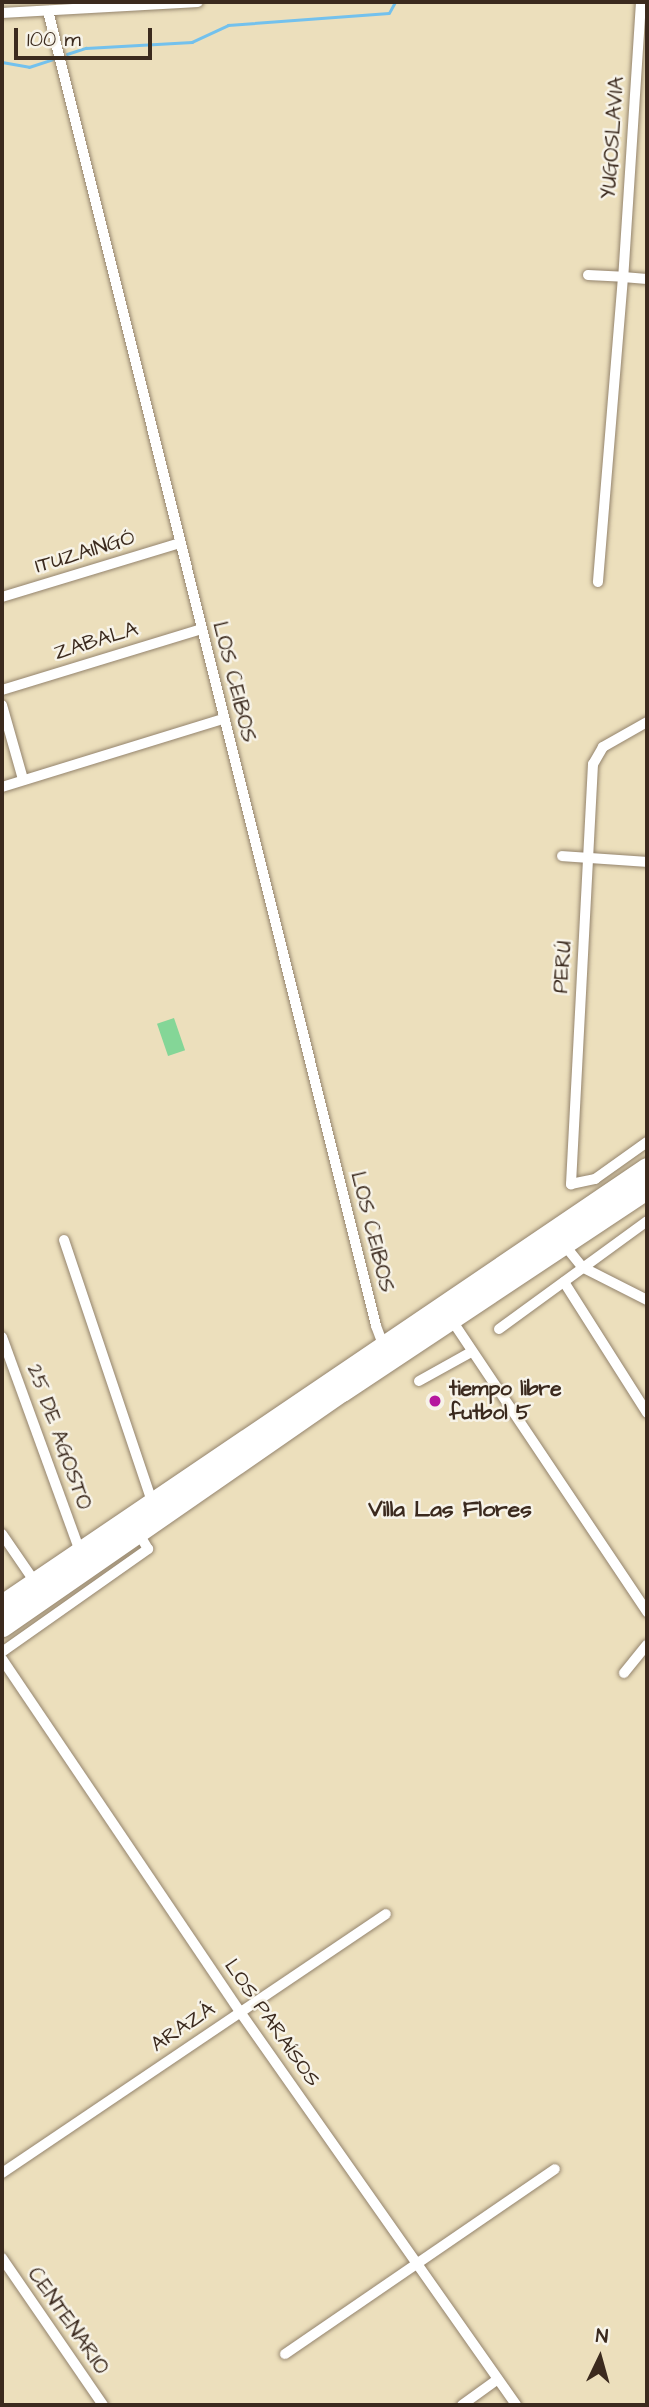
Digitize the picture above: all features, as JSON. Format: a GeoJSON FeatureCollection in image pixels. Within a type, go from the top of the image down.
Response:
{"type":"FeatureCollection","features":[{"type":"Feature","properties":{"kind":"highway"},"geometry":{"type":"LineString","coordinates":[[2,1626],[387,1351],[451,1319],[647,1168]]}},
{"type":"Feature","properties":{"kind":"highway"},"geometry":{"type":"LineString","coordinates":[[2,1605],[152,1502],[559,1237],[647,1188]]}},
{"type":"Feature","properties":{"kind":"street"},"geometry":{"type":"LineString","coordinates":[[2,13],[198,2]]}},
{"type":"Feature","properties":{"kind":"street","name":"YUGOSLAVIA"},"geometry":{"type":"LineString","coordinates":[[598,582],[623,277],[641,2]]}},
{"type":"Feature","properties":{"kind":"street","name":"LOS CEIBOS"},"geometry":{"type":"LineString","coordinates":[[48,11],[223,719],[387,1351]]}},
{"type":"Feature","properties":{"kind":"street"},"geometry":{"type":"LineString","coordinates":[[588,275],[647,279]]}},
{"type":"Feature","properties":{"kind":"street","name":"ITUZAINGÓ"},"geometry":{"type":"LineString","coordinates":[[2,597],[180,543]]}},
{"type":"Feature","properties":{"kind":"street","name":"ZABALA"},"geometry":{"type":"LineString","coordinates":[[2,690],[201,629]]}},
{"type":"Feature","properties":{"kind":"street"},"geometry":{"type":"LineString","coordinates":[[2,705],[23,779]]}},
{"type":"Feature","properties":{"kind":"street"},"geometry":{"type":"LineString","coordinates":[[2,787],[223,719]]}},
{"type":"Feature","properties":{"kind":"street","name":"PERÚ"},"geometry":{"type":"LineString","coordinates":[[647,722],[595,753],[571,1184],[595,1179],[647,1142]]}},
{"type":"Feature","properties":{"kind":"street"},"geometry":{"type":"LineString","coordinates":[[562,856],[647,862]]}},
{"type":"Feature","properties":{"kind":"street"},"geometry":{"type":"LineString","coordinates":[[499,1328],[647,1221]]}},
{"type":"Feature","properties":{"kind":"street"},"geometry":{"type":"LineString","coordinates":[[559,1237],[582,1267],[647,1300]]}},
{"type":"Feature","properties":{"kind":"street"},"geometry":{"type":"LineString","coordinates":[[64,1240],[152,1502]]}},
{"type":"Feature","properties":{"kind":"street"},"geometry":{"type":"LineString","coordinates":[[564,1282],[647,1413]]}},
{"type":"Feature","properties":{"kind":"street"},"geometry":{"type":"LineString","coordinates":[[451,1319],[647,1612]]}},
{"type":"Feature","properties":{"kind":"street","name":"25 DE AGOSTO"},"geometry":{"type":"LineString","coordinates":[[2,1337],[80,1551]]}},
{"type":"Feature","properties":{"kind":"street"},"geometry":{"type":"LineString","coordinates":[[419,1381],[471,1352]]}},
{"type":"Feature","properties":{"kind":"street"},"geometry":{"type":"LineString","coordinates":[[2,1653],[148,1549],[137,1531]]}},
{"type":"Feature","properties":{"kind":"street"},"geometry":{"type":"LineString","coordinates":[[2,1534],[35,1582]]}},
{"type":"Feature","properties":{"kind":"street"},"geometry":{"type":"LineString","coordinates":[[624,1673],[647,1645]]}},
{"type":"Feature","properties":{"kind":"street","name":"LOS PARAÍSOS"},"geometry":{"type":"LineString","coordinates":[[2,1659],[240,2012],[516,2405]]}},
{"type":"Feature","properties":{"kind":"street","name":"ARAZÁ"},"geometry":{"type":"LineString","coordinates":[[2,2173],[386,1914]]}},
{"type":"Feature","properties":{"kind":"street"},"geometry":{"type":"LineString","coordinates":[[285,2354],[555,2169]]}},
{"type":"Feature","properties":{"kind":"street","name":"CENTENARIO"},"geometry":{"type":"LineString","coordinates":[[2,2259],[103,2405]]}},
{"type":"Feature","properties":{"kind":"street"},"geometry":{"type":"LineString","coordinates":[[462,2405],[498,2379]]}},
{"type":"Feature","properties":{"kind":"green space"},"geometry":{"type":"Polygon","coordinates":[[[174,1018],[185,1050],[168,1056],[157,1024],[174,1018]]]}},
{"type":"Feature","properties":{"kind":"waterway"},"geometry":{"type":"LineString","coordinates":[[67,54],[86,48],[192,42],[228,25],[389,13],[395,2]]}},
{"type":"Feature","properties":{"kind":"waterway"},"geometry":{"type":"LineString","coordinates":[[2,62],[29,67],[53,59]]}},
{"type":"Feature","properties":{"kind":"place","name":"tiempo libre futbol 5"},"geometry":{"type":"Point","coordinates":[435,1401]}},
{"type":"Feature","properties":{"kind":"district","name":"Villa Las Flores"},"geometry":{"type":"Point","coordinates":[450,1509]}}]}
